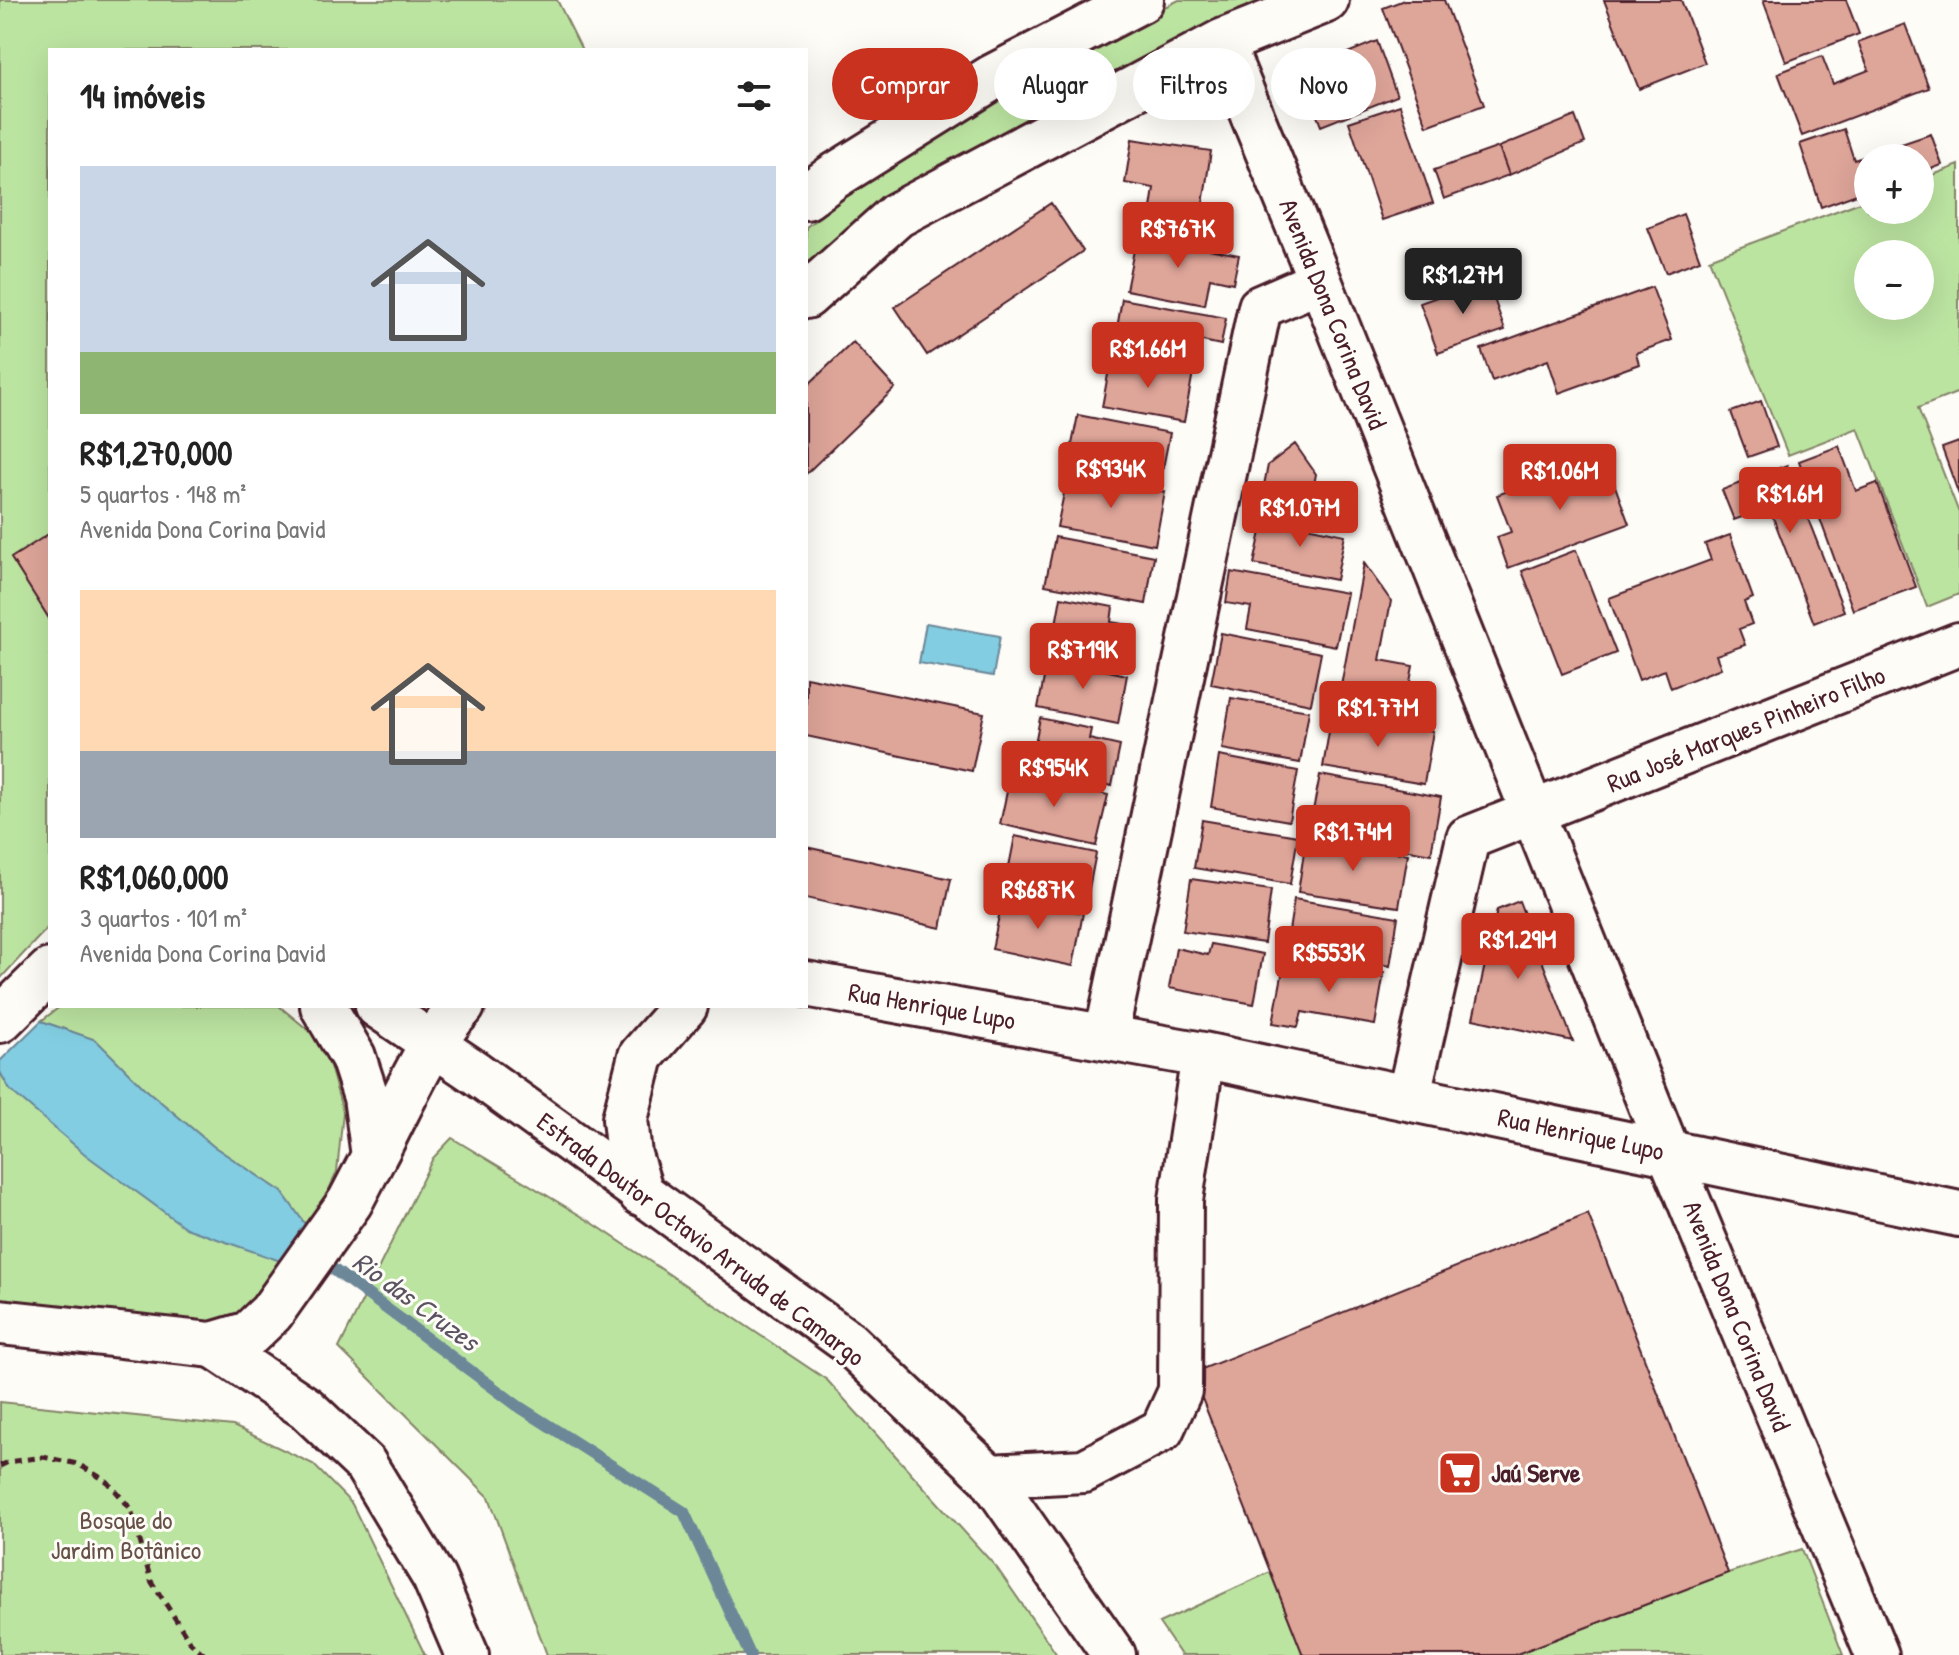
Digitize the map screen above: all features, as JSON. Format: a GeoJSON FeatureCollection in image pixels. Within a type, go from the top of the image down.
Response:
{"type":"FeatureCollection","features":[{"type":"Feature","properties":{"kind":"main road"},"geometry":{"type":"LineString","coordinates":[[808,196],[993,77],[1141,0]]}},
{"type":"Feature","properties":{"kind":"main road"},"geometry":{"type":"LineString","coordinates":[[808,294],[897,215],[1222,42],[1326,0]]}},
{"type":"Feature","properties":{"kind":"main road"},"geometry":{"type":"LineString","coordinates":[[0,1020],[48,973]]}},
{"type":"Feature","properties":{"kind":"main road","name":"Rua Henrique Lupo"},"geometry":{"type":"LineString","coordinates":[[808,984],[1203,1055],[1959,1214]]}},
{"type":"Feature","properties":{"kind":"main road"},"geometry":{"type":"LineString","coordinates":[[324,1008],[353,1057],[366,1097],[374,1156]]}},
{"type":"Feature","properties":{"kind":"main road"},"geometry":{"type":"LineString","coordinates":[[0,1322],[212,1345],[249,1334],[271,1313],[350,1202],[433,1044],[460,1008]]}},
{"type":"Feature","properties":{"kind":"main road"},"geometry":{"type":"LineString","coordinates":[[641,1193],[629,1155],[625,1119],[641,1056],[683,1008]]}},
{"type":"Feature","properties":{"kind":"street","name":"Avenida Dona Corina David"},"geometry":{"type":"LineString","coordinates":[[1222,42],[1669,1153],[1877,1655]]}},
{"type":"Feature","properties":{"kind":"street"},"geometry":{"type":"LineString","coordinates":[[1106,1037],[1260,307],[1320,281]]}},
{"type":"Feature","properties":{"kind":"street","name":"Rua José Marques Pinheiro Filho"},"geometry":{"type":"LineString","coordinates":[[1408,1098],[1468,838],[1959,644]]}},
{"type":"Feature","properties":{"kind":"street","name":"Estrada Doutor Octavio Arruda de Camargo"},"geometry":{"type":"LineString","coordinates":[[380,1008],[476,1073],[848,1342],[989,1476],[1114,1655]]}},
{"type":"Feature","properties":{"kind":"street"},"geometry":{"type":"LineString","coordinates":[[989,1476],[1084,1471],[1162,1430],[1180,1391],[1181,1200],[1203,1055]]}},
{"type":"Feature","properties":{"kind":"street"},"geometry":{"type":"LineString","coordinates":[[212,1345],[306,1408],[365,1464],[434,1578],[467,1655]]}},
{"type":"Feature","properties":{"kind":"path"},"geometry":{"type":"LineString","coordinates":[[0,1466],[43,1457],[78,1464],[108,1482],[131,1509],[151,1581],[191,1643],[205,1655]]}},
{"type":"Feature","properties":{"kind":"green space"},"geometry":{"type":"Polygon","coordinates":[[[0,0],[557,0],[581,48],[48,48],[48,927],[0,979],[0,0]]]}},
{"type":"Feature","properties":{"kind":"green space"},"geometry":{"type":"Polygon","coordinates":[[[1179,0],[1264,0],[1165,48],[1133,48],[1133,65],[1117,73],[1117,48],[1080,48],[1179,0]]]}},
{"type":"Feature","properties":{"kind":"green space"},"geometry":{"type":"Polygon","coordinates":[[[994,96],[994,120],[1030,120],[911,187],[808,266],[808,226],[890,164],[957,120],[978,120],[978,106],[994,96]]]}},
{"type":"Feature","properties":{"kind":"green space"},"geometry":{"type":"Polygon","coordinates":[[[1959,165],[1959,392],[1918,408],[1959,513],[1959,594],[1927,607],[1858,428],[1788,455],[1709,259],[1854,204],[1854,224],[1934,224],[1934,175],[1959,165]]]}},
{"type":"Feature","properties":{"kind":"green space"},"geometry":{"type":"Polygon","coordinates":[[[58,1008],[281,1008],[323,1042],[343,1112],[337,1172],[310,1231],[282,1192],[213,1146],[143,1087],[96,1040],[41,1021],[58,1008]]]}},
{"type":"Feature","properties":{"kind":"green space"},"geometry":{"type":"Polygon","coordinates":[[[0,1072],[10,1090],[289,1264],[249,1322],[137,1334],[0,1317],[0,1072]]]}},
{"type":"Feature","properties":{"kind":"green space"},"geometry":{"type":"Polygon","coordinates":[[[452,1138],[591,1222],[827,1380],[997,1568],[1057,1655],[547,1655],[489,1497],[339,1348],[433,1158],[452,1138]]]}},
{"type":"Feature","properties":{"kind":"green space","name":"Bosque do Jardim Botânico"},"geometry":{"type":"Polygon","coordinates":[[[0,1402],[233,1426],[313,1464],[352,1504],[425,1655],[0,1655],[0,1402]]]}},
{"type":"Feature","properties":{"kind":"green space"},"geometry":{"type":"Polygon","coordinates":[[[1802,1549],[1843,1655],[1514,1655],[1728,1573],[1802,1549]]]}},
{"type":"Feature","properties":{"kind":"green space"},"geometry":{"type":"Polygon","coordinates":[[[1270,1572],[1303,1655],[1181,1655],[1159,1623],[1270,1572]]]}},
{"type":"Feature","properties":{"kind":"water"},"geometry":{"type":"Polygon","coordinates":[[[926,623],[1000,636],[993,676],[919,663],[926,623]]]}},
{"type":"Feature","properties":{"kind":"water"},"geometry":{"type":"Polygon","coordinates":[[[41,1021],[96,1040],[143,1087],[213,1146],[282,1192],[310,1231],[289,1264],[186,1228],[86,1155],[10,1090],[0,1072],[0,1061],[41,1021]]]}},
{"type":"Feature","properties":{"kind":"building"},"geometry":{"type":"Polygon","coordinates":[[[1404,0],[1444,0],[1484,105],[1427,126],[1383,8],[1404,0]]]}},
{"type":"Feature","properties":{"kind":"building"},"geometry":{"type":"Polygon","coordinates":[[[1604,0],[1681,0],[1705,63],[1639,89],[1604,0]]]}},
{"type":"Feature","properties":{"kind":"building"},"geometry":{"type":"Polygon","coordinates":[[[1763,0],[1846,0],[1859,34],[1786,62],[1763,0]]]}},
{"type":"Feature","properties":{"kind":"building"},"geometry":{"type":"Polygon","coordinates":[[[1905,24],[1929,88],[1802,136],[1778,73],[1822,56],[1833,84],[1869,70],[1858,42],[1905,24]]]}},
{"type":"Feature","properties":{"kind":"building"},"geometry":{"type":"Polygon","coordinates":[[[1377,41],[1397,96],[1376,104],[1376,48],[1360,48],[1377,41]]]}},
{"type":"Feature","properties":{"kind":"building"},"geometry":{"type":"Polygon","coordinates":[[[1400,105],[1433,203],[1382,220],[1349,122],[1376,120],[1376,113],[1400,105]]]}},
{"type":"Feature","properties":{"kind":"building"},"geometry":{"type":"Polygon","coordinates":[[[1575,116],[1585,143],[1509,175],[1499,147],[1575,116]]]}},
{"type":"Feature","properties":{"kind":"building"},"geometry":{"type":"Polygon","coordinates":[[[1319,120],[1336,120],[1321,126],[1319,120]]]}},
{"type":"Feature","properties":{"kind":"building"},"geometry":{"type":"Polygon","coordinates":[[[1844,129],[1854,160],[1854,195],[1821,207],[1800,144],[1844,129]]]}},
{"type":"Feature","properties":{"kind":"building"},"geometry":{"type":"Polygon","coordinates":[[[1931,134],[1942,165],[1934,168],[1934,144],[1901,144],[1931,134]]]}},
{"type":"Feature","properties":{"kind":"building"},"geometry":{"type":"Polygon","coordinates":[[[1132,139],[1211,151],[1198,237],[1148,229],[1154,188],[1125,183],[1132,139]]]}},
{"type":"Feature","properties":{"kind":"building"},"geometry":{"type":"Polygon","coordinates":[[[1499,147],[1509,175],[1444,199],[1434,170],[1499,147]]]}},
{"type":"Feature","properties":{"kind":"building"},"geometry":{"type":"Polygon","coordinates":[[[1051,203],[1083,251],[927,355],[895,307],[1051,203]]]}},
{"type":"Feature","properties":{"kind":"building"},"geometry":{"type":"Polygon","coordinates":[[[1683,214],[1700,260],[1666,273],[1648,228],[1683,214]]]}},
{"type":"Feature","properties":{"kind":"building"},"geometry":{"type":"Polygon","coordinates":[[[1137,235],[1239,255],[1233,283],[1210,278],[1205,305],[1126,290],[1137,235]]]}},
{"type":"Feature","properties":{"kind":"building"},"geometry":{"type":"Polygon","coordinates":[[[1487,279],[1505,330],[1438,353],[1420,303],[1487,279]]]}},
{"type":"Feature","properties":{"kind":"building"},"geometry":{"type":"Polygon","coordinates":[[[1652,287],[1672,340],[1636,353],[1639,364],[1559,393],[1548,360],[1492,381],[1481,349],[1652,287]]]}},
{"type":"Feature","properties":{"kind":"building"},"geometry":{"type":"Polygon","coordinates":[[[1122,299],[1226,318],[1221,345],[1198,340],[1194,362],[1114,346],[1122,299]]]}},
{"type":"Feature","properties":{"kind":"building"},"geometry":{"type":"Polygon","coordinates":[[[853,342],[895,388],[808,472],[808,385],[853,342]]]}},
{"type":"Feature","properties":{"kind":"building"},"geometry":{"type":"Polygon","coordinates":[[[1111,358],[1193,372],[1184,422],[1102,407],[1111,358]]]}},
{"type":"Feature","properties":{"kind":"building"},"geometry":{"type":"Polygon","coordinates":[[[1761,401],[1777,447],[1748,457],[1731,412],[1761,401]]]}},
{"type":"Feature","properties":{"kind":"building"},"geometry":{"type":"Polygon","coordinates":[[[1078,415],[1170,433],[1160,483],[1068,464],[1078,415]]]}},
{"type":"Feature","properties":{"kind":"building"},"geometry":{"type":"Polygon","coordinates":[[[1959,442],[1959,495],[1942,448],[1959,442]]]}},
{"type":"Feature","properties":{"kind":"building"},"geometry":{"type":"Polygon","coordinates":[[[1295,444],[1316,474],[1308,517],[1259,510],[1268,465],[1295,444]]]}},
{"type":"Feature","properties":{"kind":"building"},"geometry":{"type":"Polygon","coordinates":[[[1839,446],[1856,491],[1877,483],[1916,587],[1853,610],[1799,461],[1839,446]]]}},
{"type":"Feature","properties":{"kind":"building"},"geometry":{"type":"Polygon","coordinates":[[[1604,456],[1629,524],[1508,568],[1497,537],[1511,532],[1497,495],[1604,456]]]}},
{"type":"Feature","properties":{"kind":"building"},"geometry":{"type":"Polygon","coordinates":[[[1787,465],[1844,611],[1814,623],[1769,507],[1734,520],[1722,490],[1787,465]]]}},
{"type":"Feature","properties":{"kind":"building"},"geometry":{"type":"Polygon","coordinates":[[[1068,474],[1165,492],[1155,545],[1057,527],[1068,474]]]}},
{"type":"Feature","properties":{"kind":"building"},"geometry":{"type":"Polygon","coordinates":[[[1264,518],[1345,535],[1336,580],[1254,564],[1264,518]]]}},
{"type":"Feature","properties":{"kind":"building"},"geometry":{"type":"Polygon","coordinates":[[[48,534],[48,617],[11,558],[48,534]]]}},
{"type":"Feature","properties":{"kind":"building"},"geometry":{"type":"Polygon","coordinates":[[[1730,535],[1753,598],[1744,602],[1752,624],[1739,629],[1745,645],[1716,655],[1721,668],[1671,688],[1665,670],[1639,680],[1609,598],[1711,560],[1705,544],[1730,535]]]}},
{"type":"Feature","properties":{"kind":"building"},"geometry":{"type":"Polygon","coordinates":[[[1055,537],[1154,556],[1146,604],[1045,585],[1055,537]]]}},
{"type":"Feature","properties":{"kind":"building"},"geometry":{"type":"Polygon","coordinates":[[[1576,550],[1616,653],[1562,674],[1522,571],[1576,550]]]}},
{"type":"Feature","properties":{"kind":"building"},"geometry":{"type":"Polygon","coordinates":[[[1364,563],[1391,601],[1380,660],[1413,666],[1404,714],[1338,702],[1364,563]]]}},
{"type":"Feature","properties":{"kind":"building"},"geometry":{"type":"Polygon","coordinates":[[[1231,572],[1347,593],[1336,646],[1247,629],[1251,607],[1226,603],[1231,572]]]}},
{"type":"Feature","properties":{"kind":"building"},"geometry":{"type":"Polygon","coordinates":[[[1061,597],[1113,607],[1111,622],[1136,626],[1129,667],[1051,652],[1061,597]]]}},
{"type":"Feature","properties":{"kind":"building"},"geometry":{"type":"Polygon","coordinates":[[[1221,633],[1321,653],[1311,704],[1211,684],[1221,633]]]}},
{"type":"Feature","properties":{"kind":"building"},"geometry":{"type":"Polygon","coordinates":[[[1048,658],[1127,675],[1118,724],[1038,708],[1048,658]]]}},
{"type":"Feature","properties":{"kind":"building"},"geometry":{"type":"Polygon","coordinates":[[[808,677],[984,713],[972,771],[808,736],[808,677]]]}},
{"type":"Feature","properties":{"kind":"building"},"geometry":{"type":"Polygon","coordinates":[[[1231,698],[1309,711],[1300,763],[1222,749],[1231,698]]]}},
{"type":"Feature","properties":{"kind":"building"},"geometry":{"type":"Polygon","coordinates":[[[1332,714],[1433,731],[1424,784],[1323,767],[1332,714]]]}},
{"type":"Feature","properties":{"kind":"building"},"geometry":{"type":"Polygon","coordinates":[[[1040,718],[1091,729],[1089,739],[1120,746],[1112,786],[1030,769],[1040,718]]]}},
{"type":"Feature","properties":{"kind":"building"},"geometry":{"type":"Polygon","coordinates":[[[1219,756],[1298,771],[1289,821],[1211,807],[1219,756]]]}},
{"type":"Feature","properties":{"kind":"building"},"geometry":{"type":"Polygon","coordinates":[[[1011,773],[1108,795],[1096,846],[1000,824],[1011,773]]]}},
{"type":"Feature","properties":{"kind":"building"},"geometry":{"type":"Polygon","coordinates":[[[1320,775],[1441,797],[1431,854],[1309,831],[1320,775]]]}},
{"type":"Feature","properties":{"kind":"building"},"geometry":{"type":"Polygon","coordinates":[[[1202,820],[1298,836],[1290,884],[1194,868],[1202,820]]]}},
{"type":"Feature","properties":{"kind":"building"},"geometry":{"type":"Polygon","coordinates":[[[1015,836],[1096,853],[1086,904],[1005,887],[1015,836]]]}},
{"type":"Feature","properties":{"kind":"building"},"geometry":{"type":"Polygon","coordinates":[[[1306,839],[1408,854],[1399,907],[1298,892],[1306,839]]]}},
{"type":"Feature","properties":{"kind":"building"},"geometry":{"type":"Polygon","coordinates":[[[808,847],[951,879],[941,928],[808,898],[808,847]]]}},
{"type":"Feature","properties":{"kind":"building"},"geometry":{"type":"Polygon","coordinates":[[[1191,879],[1271,890],[1264,943],[1183,931],[1191,879]]]}},
{"type":"Feature","properties":{"kind":"building"},"geometry":{"type":"Polygon","coordinates":[[[1003,897],[1083,913],[1073,966],[992,949],[1003,897]]]}},
{"type":"Feature","properties":{"kind":"building"},"geometry":{"type":"Polygon","coordinates":[[[1294,899],[1398,917],[1390,966],[1307,951],[1305,966],[1284,963],[1294,899]]]}},
{"type":"Feature","properties":{"kind":"building"},"geometry":{"type":"Polygon","coordinates":[[[1519,901],[1573,1041],[1473,1019],[1497,910],[1519,901]]]}},
{"type":"Feature","properties":{"kind":"building"},"geometry":{"type":"Polygon","coordinates":[[[1211,944],[1263,954],[1254,1004],[1169,988],[1176,948],[1208,955],[1211,944]]]}},
{"type":"Feature","properties":{"kind":"building"},"geometry":{"type":"Polygon","coordinates":[[[1312,960],[1384,973],[1375,1025],[1302,1012],[1298,1027],[1273,1023],[1283,970],[1309,975],[1312,960]]]}},
{"type":"Feature","properties":{"kind":"building","name":"Jaú Serve"},"geometry":{"type":"Polygon","coordinates":[[[1588,1214],[1728,1573],[1514,1655],[1303,1655],[1192,1373],[1588,1214]]]}},
{"type":"Feature","properties":{"kind":"waterway","name":"Rio das Cruzes"},"geometry":{"type":"LineString","coordinates":[[318,1258],[518,1406],[684,1512],[750,1655]]}},
{"type":"Feature","properties":{"kind":"place","name":"Jaú Serve"},"geometry":{"type":"Point","coordinates":[1460,1473]}}]}
